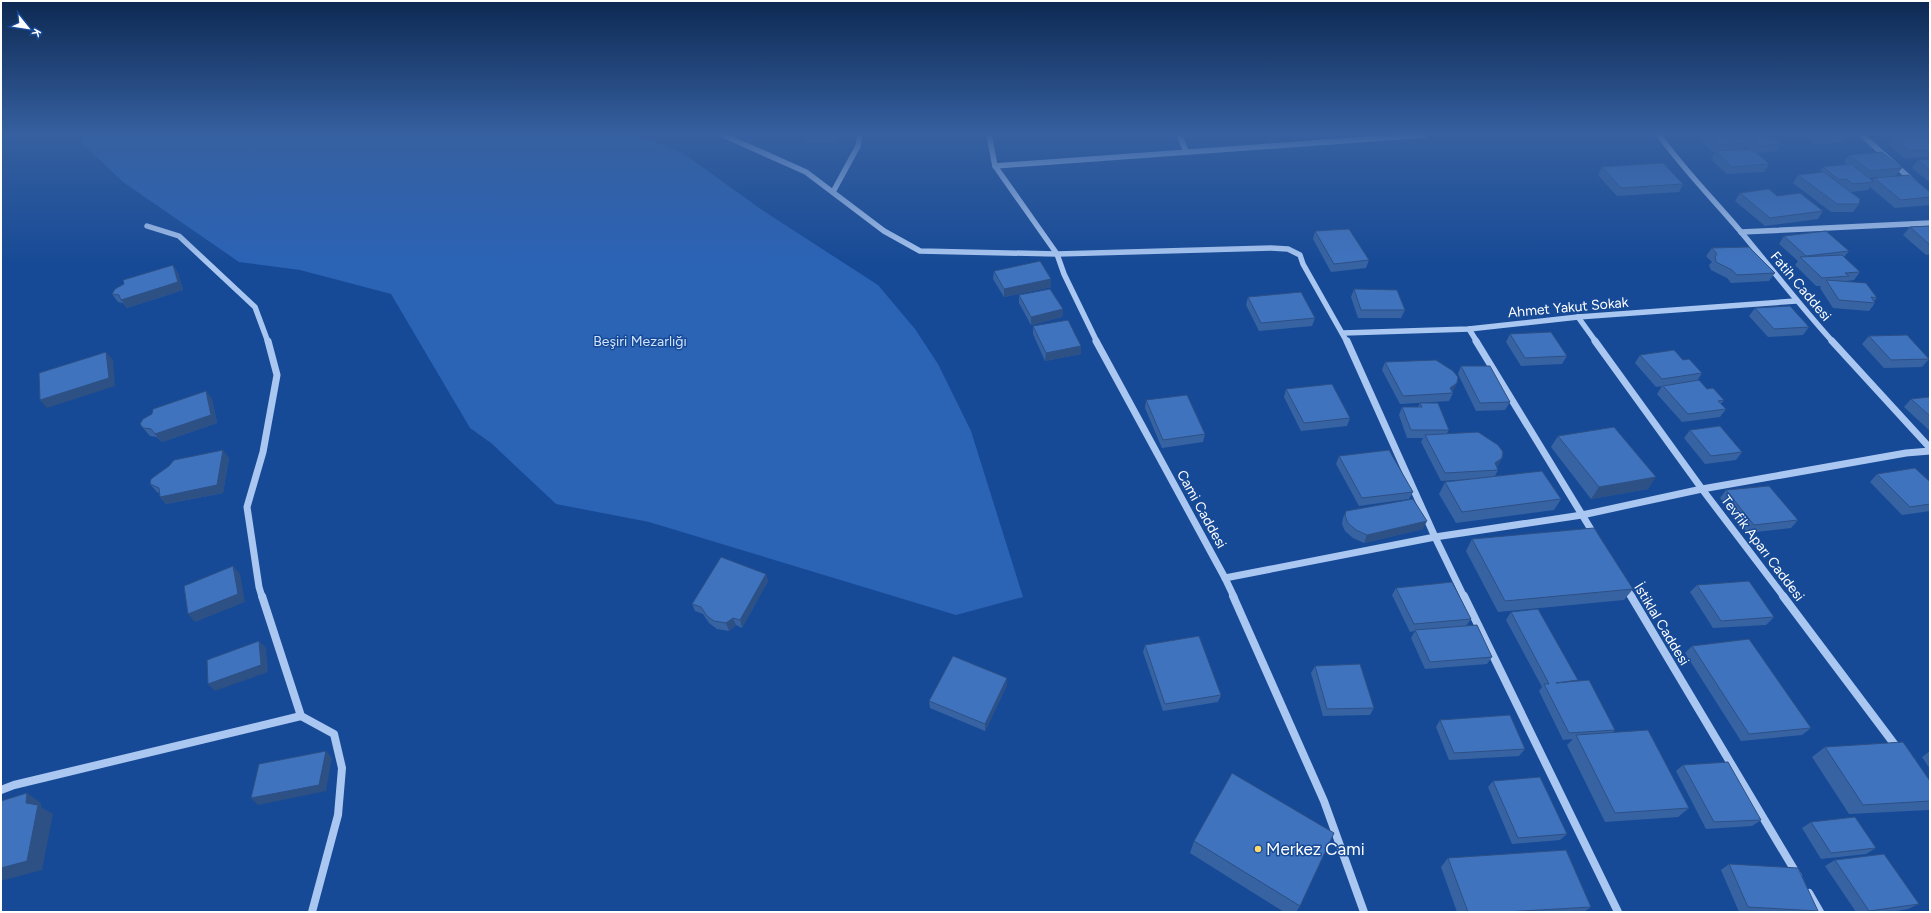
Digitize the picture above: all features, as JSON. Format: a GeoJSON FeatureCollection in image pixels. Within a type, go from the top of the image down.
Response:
{"type":"FeatureCollection","features":[{"type":"Feature","properties":{"kind":"street"},"geometry":{"type":"LineString","coordinates":[[814,178],[884,231],[920,251],[1057,254],[1271,248],[1288,249],[1300,255],[1303,264],[1343,333],[1435,537],[1618,912]]}},
{"type":"Feature","properties":{"kind":"street"},"geometry":{"type":"LineString","coordinates":[[833,192],[841,178]]}},
{"type":"Feature","properties":{"kind":"street","name":"Cami Caddesi"},"geometry":{"type":"LineString","coordinates":[[1003,178],[1057,254],[1064,274],[1105,358],[1224,578],[1324,801],[1364,912]]}},
{"type":"Feature","properties":{"kind":"street","name":"Fatih Caddesi"},"geometry":{"type":"LineString","coordinates":[[1693,178],[1741,232],[1796,301],[1930,450]]}},
{"type":"Feature","properties":{"kind":"street"},"geometry":{"type":"LineString","coordinates":[[1910,178],[1919,186]]}},
{"type":"Feature","properties":{"kind":"street"},"geometry":{"type":"LineString","coordinates":[[1741,232],[1930,223]]}},
{"type":"Feature","properties":{"kind":"street"},"geometry":{"type":"LineString","coordinates":[[147,226],[179,236],[255,307],[266,334],[277,375],[263,452],[247,507],[259,587],[301,716]]}},
{"type":"Feature","properties":{"kind":"street","name":"Ahmet Yakut Sokak"},"geometry":{"type":"LineString","coordinates":[[1343,333],[1469,329],[1578,317],[1796,301]]}},
{"type":"Feature","properties":{"kind":"street","name":"Tevfik Aparı Caddesi"},"geometry":{"type":"LineString","coordinates":[[1578,317],[1702,489],[1901,754]]}},
{"type":"Feature","properties":{"kind":"street"},"geometry":{"type":"LineString","coordinates":[[1469,329],[1598,542]]}},
{"type":"Feature","properties":{"kind":"street"},"geometry":{"type":"LineString","coordinates":[[1224,578],[1435,537],[1582,515],[1702,489],[1930,450]]}},
{"type":"Feature","properties":{"kind":"street","name":"İstiklal Caddesi"},"geometry":{"type":"LineString","coordinates":[[1619,577],[1820,912]]}},
{"type":"Feature","properties":{"kind":"street"},"geometry":{"type":"LineString","coordinates":[[1,790],[14,785],[301,716],[334,734],[342,768],[338,815],[312,912]]}},
{"type":"Feature","properties":{"kind":"green space","name":"Beşiri Mezarlığı"},"geometry":{"type":"Polygon","coordinates":[[[118,178],[717,178],[762,210],[878,285],[915,329],[938,364],[971,431],[1023,597],[956,615],[649,522],[556,504],[491,443],[470,428],[391,294],[300,270],[239,262],[118,178]]]}},
{"type":"Feature","properties":{"kind":"building"},"geometry":{"type":"Polygon","coordinates":[[[1612,178],[1677,178],[1683,184],[1621,188],[1612,178]]]}},
{"type":"Feature","properties":{"kind":"building"},"geometry":{"type":"Polygon","coordinates":[[[1802,178],[1831,178],[1860,199],[1859,204],[1837,204],[1802,178]]]}},
{"type":"Feature","properties":{"kind":"building"},"geometry":{"type":"Polygon","coordinates":[[[1836,178],[1868,178],[1874,182],[1853,184],[1846,179],[1839,180],[1836,178]]]}},
{"type":"Feature","properties":{"kind":"building"},"geometry":{"type":"Polygon","coordinates":[[[1874,178],[1912,178],[1930,192],[1930,197],[1901,200],[1874,178]]]}},
{"type":"Feature","properties":{"kind":"building"},"geometry":{"type":"Polygon","coordinates":[[[1769,189],[1777,196],[1800,193],[1823,211],[1770,218],[1740,193],[1769,189]]]}},
{"type":"Feature","properties":{"kind":"building"},"geometry":{"type":"Polygon","coordinates":[[[1930,226],[1930,245],[1910,227],[1930,226]]]}},
{"type":"Feature","properties":{"kind":"building"},"geometry":{"type":"Polygon","coordinates":[[[1349,229],[1369,260],[1334,264],[1315,231],[1349,229]]]}},
{"type":"Feature","properties":{"kind":"building"},"geometry":{"type":"Polygon","coordinates":[[[1826,231],[1849,251],[1806,256],[1784,236],[1826,231]]]}},
{"type":"Feature","properties":{"kind":"building"},"geometry":{"type":"Polygon","coordinates":[[[1749,247],[1775,273],[1737,275],[1732,270],[1716,262],[1715,257],[1717,254],[1712,248],[1749,247]]]}},
{"type":"Feature","properties":{"kind":"building"},"geometry":{"type":"Polygon","coordinates":[[[1842,255],[1860,272],[1845,273],[1849,276],[1822,278],[1800,257],[1842,255]]]}},
{"type":"Feature","properties":{"kind":"building"},"geometry":{"type":"Polygon","coordinates":[[[1040,261],[1051,279],[1004,289],[994,271],[1040,261]]]}},
{"type":"Feature","properties":{"kind":"building"},"geometry":{"type":"Polygon","coordinates":[[[173,265],[178,282],[121,300],[119,295],[112,294],[115,289],[124,284],[123,280],[173,265]]]}},
{"type":"Feature","properties":{"kind":"building"},"geometry":{"type":"Polygon","coordinates":[[[1826,280],[1866,283],[1877,298],[1871,297],[1875,303],[1839,300],[1826,280]]]}},
{"type":"Feature","properties":{"kind":"building"},"geometry":{"type":"Polygon","coordinates":[[[1050,289],[1063,309],[1031,317],[1019,295],[1050,289]]]}},
{"type":"Feature","properties":{"kind":"building"},"geometry":{"type":"Polygon","coordinates":[[[1354,289],[1397,290],[1405,310],[1361,310],[1354,289]]]}},
{"type":"Feature","properties":{"kind":"building"},"geometry":{"type":"Polygon","coordinates":[[[1301,292],[1315,318],[1261,323],[1248,297],[1301,292]]]}},
{"type":"Feature","properties":{"kind":"building"},"geometry":{"type":"Polygon","coordinates":[[[1790,306],[1809,327],[1774,329],[1755,308],[1790,306]]]}},
{"type":"Feature","properties":{"kind":"building"},"geometry":{"type":"Polygon","coordinates":[[[1068,320],[1081,346],[1046,353],[1033,326],[1068,320]]]}},
{"type":"Feature","properties":{"kind":"building"},"geometry":{"type":"Polygon","coordinates":[[[1551,332],[1567,356],[1525,358],[1510,334],[1551,332]]]}},
{"type":"Feature","properties":{"kind":"building"},"geometry":{"type":"Polygon","coordinates":[[[1907,335],[1929,359],[1891,360],[1869,336],[1907,335]]]}},
{"type":"Feature","properties":{"kind":"building"},"geometry":{"type":"Polygon","coordinates":[[[1674,350],[1683,360],[1689,359],[1702,373],[1662,379],[1640,355],[1674,350]]]}},
{"type":"Feature","properties":{"kind":"building"},"geometry":{"type":"Polygon","coordinates":[[[106,352],[109,378],[40,400],[39,373],[106,352]]]}},
{"type":"Feature","properties":{"kind":"building"},"geometry":{"type":"Polygon","coordinates":[[[1436,360],[1453,371],[1458,377],[1457,383],[1450,388],[1453,393],[1403,396],[1385,362],[1436,360]]]}},
{"type":"Feature","properties":{"kind":"building"},"geometry":{"type":"Polygon","coordinates":[[[1461,366],[1490,366],[1510,402],[1480,403],[1461,366]]]}},
{"type":"Feature","properties":{"kind":"building"},"geometry":{"type":"Polygon","coordinates":[[[1699,380],[1707,389],[1713,388],[1724,400],[1718,401],[1726,409],[1688,414],[1663,386],[1699,380]]]}},
{"type":"Feature","properties":{"kind":"building"},"geometry":{"type":"Polygon","coordinates":[[[1332,384],[1350,418],[1304,423],[1286,389],[1332,384]]]}},
{"type":"Feature","properties":{"kind":"building"},"geometry":{"type":"Polygon","coordinates":[[[206,391],[211,415],[155,434],[151,429],[143,428],[140,424],[143,419],[152,414],[153,409],[206,391]]]}},
{"type":"Feature","properties":{"kind":"building"},"geometry":{"type":"Polygon","coordinates":[[[1187,395],[1205,434],[1163,440],[1146,400],[1187,395]]]}},
{"type":"Feature","properties":{"kind":"building"},"geometry":{"type":"Polygon","coordinates":[[[1930,397],[1930,416],[1911,399],[1930,397]]]}},
{"type":"Feature","properties":{"kind":"building"},"geometry":{"type":"Polygon","coordinates":[[[1420,403],[1438,403],[1449,430],[1411,430],[1402,407],[1422,407],[1420,403]]]}},
{"type":"Feature","properties":{"kind":"building"},"geometry":{"type":"Polygon","coordinates":[[[1720,426],[1742,452],[1711,456],[1690,430],[1720,426]]]}},
{"type":"Feature","properties":{"kind":"building"},"geometry":{"type":"Polygon","coordinates":[[[1614,427],[1656,477],[1599,487],[1558,436],[1614,427]]]}},
{"type":"Feature","properties":{"kind":"building"},"geometry":{"type":"Polygon","coordinates":[[[1478,432],[1498,445],[1503,452],[1502,458],[1495,463],[1498,470],[1445,473],[1425,435],[1478,432]]]}},
{"type":"Feature","properties":{"kind":"building"},"geometry":{"type":"Polygon","coordinates":[[[223,450],[217,485],[160,497],[159,488],[150,484],[151,479],[169,466],[174,460],[223,450]]]}},
{"type":"Feature","properties":{"kind":"building"},"geometry":{"type":"Polygon","coordinates":[[[1389,450],[1413,492],[1362,498],[1339,456],[1389,450]]]}},
{"type":"Feature","properties":{"kind":"building"},"geometry":{"type":"Polygon","coordinates":[[[1915,468],[1930,482],[1930,504],[1910,507],[1877,474],[1915,468]]]}},
{"type":"Feature","properties":{"kind":"building"},"geometry":{"type":"Polygon","coordinates":[[[1542,471],[1561,499],[1462,512],[1445,482],[1542,471]]]}},
{"type":"Feature","properties":{"kind":"building"},"geometry":{"type":"Polygon","coordinates":[[[1769,486],[1798,520],[1754,525],[1726,490],[1769,486]]]}},
{"type":"Feature","properties":{"kind":"building"},"geometry":{"type":"Polygon","coordinates":[[[1413,499],[1427,521],[1367,535],[1356,530],[1348,523],[1345,516],[1346,511],[1413,499]]]}},
{"type":"Feature","properties":{"kind":"building"},"geometry":{"type":"Polygon","coordinates":[[[1594,528],[1633,589],[1505,601],[1472,539],[1594,528]]]}},
{"type":"Feature","properties":{"kind":"building"},"geometry":{"type":"Polygon","coordinates":[[[721,557],[766,574],[740,620],[733,618],[726,623],[714,621],[707,616],[701,607],[692,604],[721,557]]]}},
{"type":"Feature","properties":{"kind":"building"},"geometry":{"type":"Polygon","coordinates":[[[233,566],[238,594],[188,614],[184,586],[233,566]]]}},
{"type":"Feature","properties":{"kind":"building"},"geometry":{"type":"Polygon","coordinates":[[[1749,581],[1774,617],[1721,621],[1697,585],[1749,581]]]}},
{"type":"Feature","properties":{"kind":"building"},"geometry":{"type":"Polygon","coordinates":[[[1452,582],[1471,619],[1414,624],[1396,588],[1452,582]]]}},
{"type":"Feature","properties":{"kind":"building"},"geometry":{"type":"Polygon","coordinates":[[[1538,609],[1578,680],[1556,683],[1589,680],[1615,730],[1569,733],[1544,684],[1549,684],[1511,612],[1538,609]]]}},
{"type":"Feature","properties":{"kind":"building"},"geometry":{"type":"Polygon","coordinates":[[[1477,625],[1492,657],[1430,662],[1415,630],[1477,625]]]}},
{"type":"Feature","properties":{"kind":"building"},"geometry":{"type":"Polygon","coordinates":[[[1199,636],[1221,695],[1165,704],[1145,645],[1199,636]]]}},
{"type":"Feature","properties":{"kind":"building"},"geometry":{"type":"Polygon","coordinates":[[[1749,639],[1811,728],[1749,734],[1692,646],[1749,639]]]}},
{"type":"Feature","properties":{"kind":"building"},"geometry":{"type":"Polygon","coordinates":[[[259,641],[261,665],[208,684],[207,660],[259,641]]]}},
{"type":"Feature","properties":{"kind":"building"},"geometry":{"type":"Polygon","coordinates":[[[953,656],[1007,678],[985,724],[929,701],[953,656]]]}},
{"type":"Feature","properties":{"kind":"building"},"geometry":{"type":"Polygon","coordinates":[[[1360,664],[1374,708],[1327,709],[1315,666],[1360,664]]]}},
{"type":"Feature","properties":{"kind":"building"},"geometry":{"type":"Polygon","coordinates":[[[1510,715],[1525,749],[1454,753],[1440,720],[1510,715]]]}},
{"type":"Feature","properties":{"kind":"building"},"geometry":{"type":"Polygon","coordinates":[[[1648,730],[1689,808],[1615,813],[1576,735],[1648,730]]]}},
{"type":"Feature","properties":{"kind":"building"},"geometry":{"type":"Polygon","coordinates":[[[1903,742],[1930,781],[1930,801],[1863,805],[1825,747],[1903,742]]]}},
{"type":"Feature","properties":{"kind":"building"},"geometry":{"type":"Polygon","coordinates":[[[326,751],[319,785],[251,798],[259,764],[326,751]]]}},
{"type":"Feature","properties":{"kind":"building"},"geometry":{"type":"Polygon","coordinates":[[[1728,762],[1761,820],[1714,822],[1683,765],[1728,762]]]}},
{"type":"Feature","properties":{"kind":"building","name":"Merkez Cami"},"geometry":{"type":"Polygon","coordinates":[[[1232,773],[1334,833],[1300,906],[1194,841],[1232,773]]]}},
{"type":"Feature","properties":{"kind":"building"},"geometry":{"type":"Polygon","coordinates":[[[1540,777],[1567,834],[1518,838],[1493,781],[1540,777]]]}},
{"type":"Feature","properties":{"kind":"building"},"geometry":{"type":"Polygon","coordinates":[[[27,793],[26,803],[38,805],[27,861],[1,868],[1,801],[27,793]]]}},
{"type":"Feature","properties":{"kind":"building"},"geometry":{"type":"Polygon","coordinates":[[[1855,817],[1876,848],[1831,853],[1811,822],[1855,817]]]}},
{"type":"Feature","properties":{"kind":"building"},"geometry":{"type":"Polygon","coordinates":[[[1566,850],[1591,907],[1505,912],[1468,912],[1448,858],[1566,850]]]}},
{"type":"Feature","properties":{"kind":"building"},"geometry":{"type":"Polygon","coordinates":[[[1884,854],[1919,904],[1869,911],[1835,860],[1884,854]]]}},
{"type":"Feature","properties":{"kind":"building"},"geometry":{"type":"Polygon","coordinates":[[[1729,864],[1798,868],[1818,911],[1748,907],[1729,864]]]}},
{"type":"Feature","properties":{"kind":"place","name":"Merkez Cami"},"geometry":{"type":"Point","coordinates":[1258,849]}}]}
